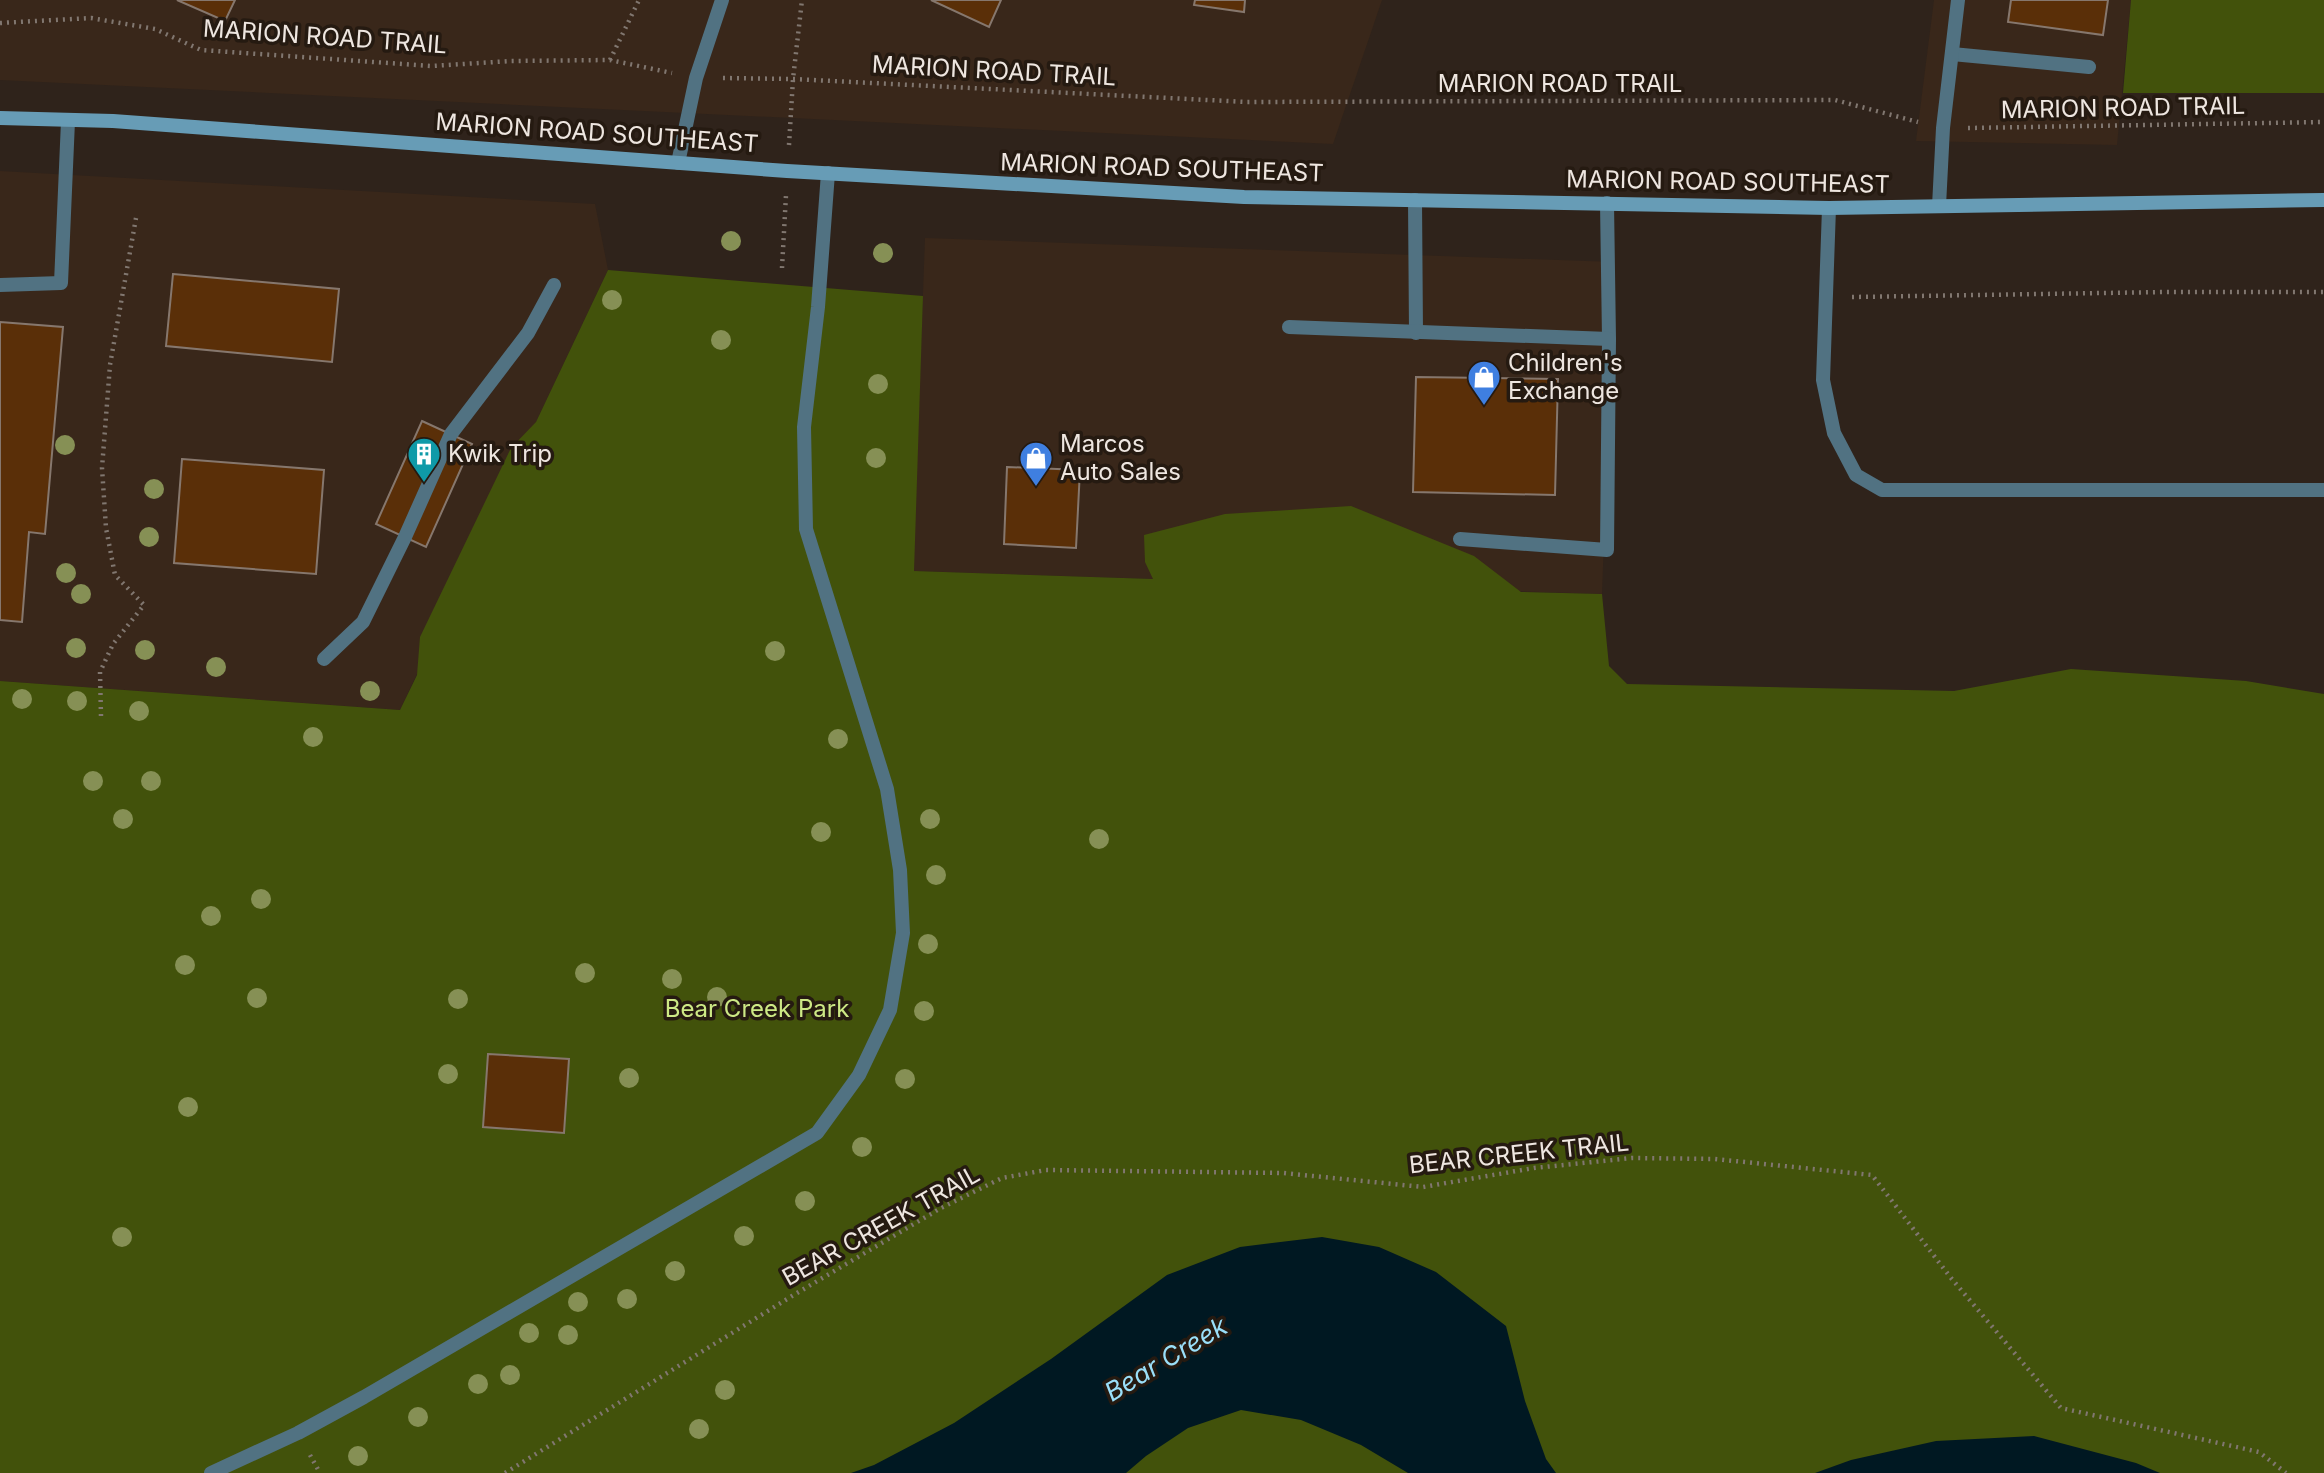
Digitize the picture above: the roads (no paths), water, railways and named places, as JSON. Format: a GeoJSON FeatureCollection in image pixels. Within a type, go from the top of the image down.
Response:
{"type":"FeatureCollection","features":[{"type":"Feature","properties":{"kind":"main road","name":"MARION ROAD SOUTHEAST"},"geometry":{"type":"LineString","coordinates":[[0,118],[113,121],[318,134],[678,163],[1244,197],[1829,208],[2324,200]]}},
{"type":"Feature","properties":{"kind":"street"},"geometry":{"type":"LineString","coordinates":[[678,163],[696,78],[722,0]]}},
{"type":"Feature","properties":{"kind":"street"},"geometry":{"type":"LineString","coordinates":[[1939,206],[1943,128],[1958,0]]}},
{"type":"Feature","properties":{"kind":"street"},"geometry":{"type":"LineString","coordinates":[[1952,54],[2089,67]]}},
{"type":"Feature","properties":{"kind":"street"},"geometry":{"type":"LineString","coordinates":[[0,285],[61,283],[68,121]]}},
{"type":"Feature","properties":{"kind":"street"},"geometry":{"type":"LineString","coordinates":[[211,1473],[298,1433],[353,1403],[817,1133],[859,1075],[890,1010],[903,933],[900,870],[887,789],[806,529],[804,427],[818,307],[828,173]]}},
{"type":"Feature","properties":{"kind":"street"},"geometry":{"type":"LineString","coordinates":[[1415,200],[1416,333]]}},
{"type":"Feature","properties":{"kind":"street"},"geometry":{"type":"LineString","coordinates":[[1460,539],[1607,550],[1609,340],[1606,204]]}},
{"type":"Feature","properties":{"kind":"street"},"geometry":{"type":"LineString","coordinates":[[1829,208],[1823,380],[1834,433],[1856,475],[1882,489],[2324,490]]}},
{"type":"Feature","properties":{"kind":"street"},"geometry":{"type":"LineString","coordinates":[[324,659],[363,622],[405,537],[450,434],[528,333],[554,285]]}},
{"type":"Feature","properties":{"kind":"street"},"geometry":{"type":"LineString","coordinates":[[1289,327],[1609,340]]}},
{"type":"Feature","properties":{"kind":"water","name":"Bear Creek"},"geometry":{"type":"Polygon","coordinates":[[[1322,1237],[1379,1247],[1436,1272],[1506,1326],[1525,1401],[1546,1459],[1556,1473],[1408,1473],[1361,1445],[1301,1420],[1241,1410],[1188,1428],[1126,1473],[851,1473],[874,1465],[954,1423],[1051,1359],[1167,1275],[1240,1247],[1322,1237]]]}},
{"type":"Feature","properties":{"kind":"water"},"geometry":{"type":"Polygon","coordinates":[[[2034,1436],[2136,1463],[2160,1473],[1815,1473],[1851,1460],[1936,1441],[2034,1436]]]}},
{"type":"Feature","properties":{"kind":"place","name":"Children's Exchange"},"geometry":{"type":"Point","coordinates":[1484,407]}},
{"type":"Feature","properties":{"kind":"place","name":"Kwik Trip"},"geometry":{"type":"Point","coordinates":[424,484]}},
{"type":"Feature","properties":{"kind":"place","name":"Marcos Auto Sales"},"geometry":{"type":"Point","coordinates":[1036,488]}},
{"type":"Feature","properties":{"kind":"park label","name":"Bear Creek Park"},"geometry":{"type":"Point","coordinates":[757,1009]}}]}
